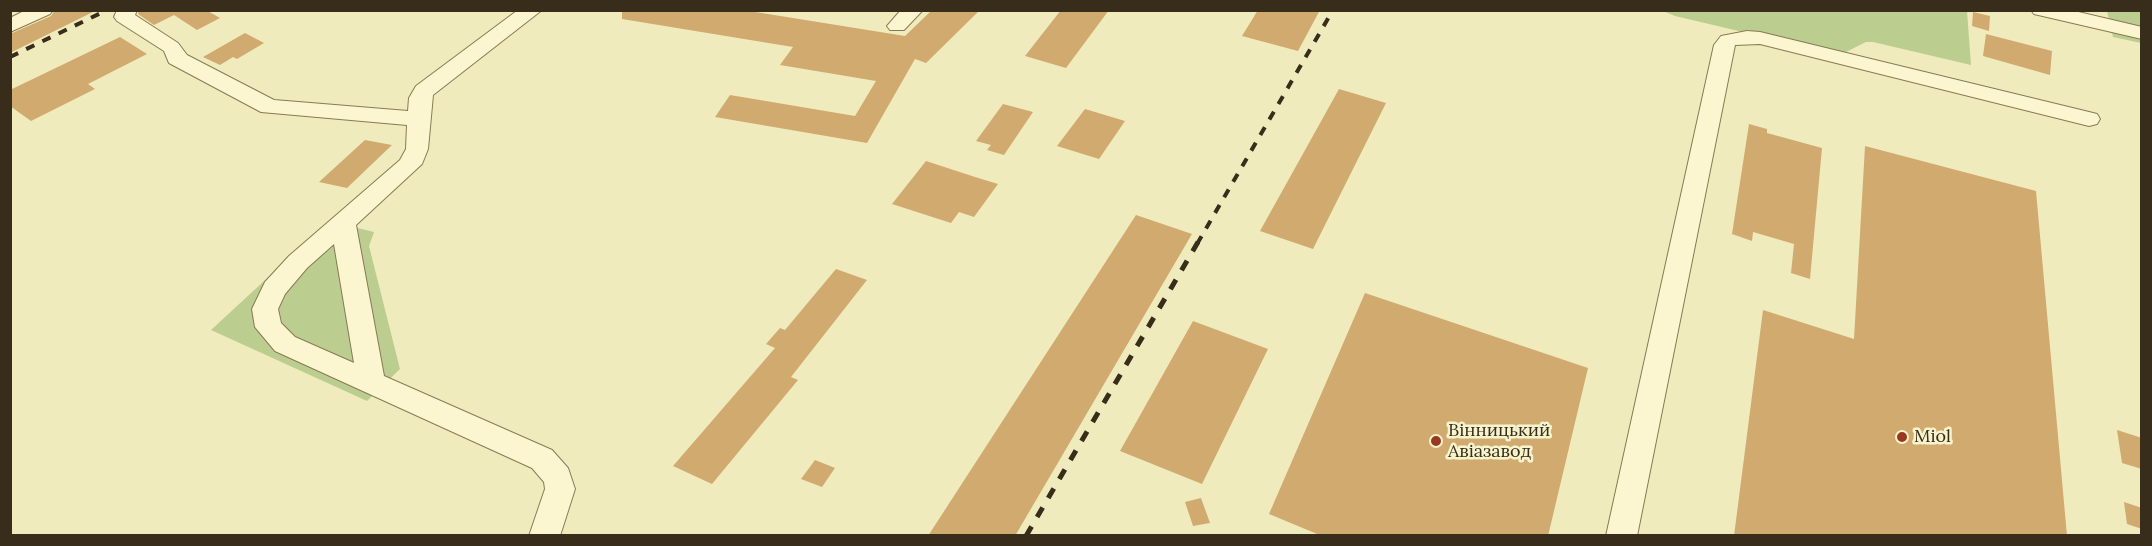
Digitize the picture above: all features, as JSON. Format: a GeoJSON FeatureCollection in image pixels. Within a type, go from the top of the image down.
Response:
{"type":"FeatureCollection","features":[{"type":"Feature","properties":{"kind":"street"},"geometry":{"type":"LineString","coordinates":[[10,26],[43,10]]}},
{"type":"Feature","properties":{"kind":"street"},"geometry":{"type":"LineString","coordinates":[[127,10],[124,17],[171,47],[176,53],[176,58],[269,107],[419,119]]}},
{"type":"Feature","properties":{"kind":"street"},"geometry":{"type":"LineString","coordinates":[[532,10],[429,87],[420,98],[417,149],[410,164],[285,275],[269,299],[265,318],[268,327],[285,344],[542,459],[558,477],[560,489],[544,536]]}},
{"type":"Feature","properties":{"kind":"street"},"geometry":{"type":"LineString","coordinates":[[897,26],[914,10]]}},
{"type":"Feature","properties":{"kind":"street"},"geometry":{"type":"LineString","coordinates":[[2042,11],[2142,33]]}},
{"type":"Feature","properties":{"kind":"street"},"geometry":{"type":"LineString","coordinates":[[1621,536],[1724,45],[1728,40],[1747,37],[1760,38],[2089,119]]}},
{"type":"Feature","properties":{"kind":"street"},"geometry":{"type":"LineString","coordinates":[[343,223],[371,382]]}},
{"type":"Feature","properties":{"kind":"green space"},"geometry":{"type":"Polygon","coordinates":[[[1663,11],[1967,11],[1971,65],[1873,42],[1866,42],[1844,53],[1832,53],[1675,16],[1663,11]]]}},
{"type":"Feature","properties":{"kind":"green space"},"geometry":{"type":"Polygon","coordinates":[[[2107,11],[2141,11],[2141,43],[2113,37],[2107,11]]]}},
{"type":"Feature","properties":{"kind":"green space"},"geometry":{"type":"Polygon","coordinates":[[[329,221],[374,232],[369,246],[400,369],[367,401],[211,330],[329,221]]]}},
{"type":"Feature","properties":{"kind":"building"},"geometry":{"type":"Polygon","coordinates":[[[55,10],[97,10],[10,53],[10,34],[51,16],[55,10]]]}},
{"type":"Feature","properties":{"kind":"building"},"geometry":{"type":"Polygon","coordinates":[[[139,10],[206,10],[220,18],[197,30],[174,15],[154,25],[138,14],[139,10]]]}},
{"type":"Feature","properties":{"kind":"building"},"geometry":{"type":"Polygon","coordinates":[[[622,10],[743,10],[905,36],[932,10],[980,10],[926,63],[915,59],[867,143],[715,117],[730,95],[855,116],[876,81],[780,65],[793,47],[622,19],[622,10]]]}},
{"type":"Feature","properties":{"kind":"building"},"geometry":{"type":"Polygon","coordinates":[[[1061,10],[1109,10],[1066,68],[1025,56],[1061,10]]]}},
{"type":"Feature","properties":{"kind":"building"},"geometry":{"type":"Polygon","coordinates":[[[1258,10],[1320,10],[1298,51],[1242,36],[1258,10]]]}},
{"type":"Feature","properties":{"kind":"building"},"geometry":{"type":"Polygon","coordinates":[[[1973,12],[1990,16],[1989,31],[1972,26],[1973,12]]]}},
{"type":"Feature","properties":{"kind":"building"},"geometry":{"type":"Polygon","coordinates":[[[245,33],[264,43],[237,59],[233,57],[220,65],[203,57],[245,33]]]}},
{"type":"Feature","properties":{"kind":"building"},"geometry":{"type":"Polygon","coordinates":[[[1986,34],[2052,51],[2050,75],[1983,56],[1986,34]]]}},
{"type":"Feature","properties":{"kind":"building"},"geometry":{"type":"Polygon","coordinates":[[[120,37],[147,54],[88,84],[95,89],[31,121],[10,106],[10,90],[120,37]]]}},
{"type":"Feature","properties":{"kind":"building"},"geometry":{"type":"Polygon","coordinates":[[[1339,89],[1386,103],[1313,249],[1260,231],[1339,89]]]}},
{"type":"Feature","properties":{"kind":"building"},"geometry":{"type":"Polygon","coordinates":[[[1003,104],[1033,112],[1004,155],[987,150],[991,145],[976,141],[1003,104]]]}},
{"type":"Feature","properties":{"kind":"building"},"geometry":{"type":"Polygon","coordinates":[[[1085,109],[1125,121],[1099,159],[1057,146],[1085,109]]]}},
{"type":"Feature","properties":{"kind":"building"},"geometry":{"type":"Polygon","coordinates":[[[1749,124],[1767,129],[1767,133],[1822,148],[1810,279],[1791,273],[1794,244],[1753,232],[1752,241],[1732,234],[1749,124]]]}},
{"type":"Feature","properties":{"kind":"building"},"geometry":{"type":"Polygon","coordinates":[[[365,140],[392,145],[347,188],[319,182],[365,140]]]}},
{"type":"Feature","properties":{"kind":"building","name":"Miol"},"geometry":{"type":"Polygon","coordinates":[[[1865,146],[2036,191],[2067,536],[1734,536],[1763,310],[1854,339],[1865,146]]]}},
{"type":"Feature","properties":{"kind":"building"},"geometry":{"type":"Polygon","coordinates":[[[926,161],[998,184],[974,217],[959,212],[951,223],[892,204],[926,161]]]}},
{"type":"Feature","properties":{"kind":"building"},"geometry":{"type":"Polygon","coordinates":[[[1136,215],[1192,234],[1015,536],[928,536],[1136,215]]]}},
{"type":"Feature","properties":{"kind":"building"},"geometry":{"type":"Polygon","coordinates":[[[836,269],[867,280],[791,377],[798,380],[712,484],[673,466],[775,348],[766,344],[780,328],[785,330],[836,269]]]}},
{"type":"Feature","properties":{"kind":"building","name":"Вінницький Авіазавод"},"geometry":{"type":"Polygon","coordinates":[[[1365,293],[1588,368],[1548,536],[1322,536],[1269,514],[1365,293]]]}},
{"type":"Feature","properties":{"kind":"building"},"geometry":{"type":"Polygon","coordinates":[[[1193,321],[1268,349],[1202,484],[1120,451],[1193,321]]]}},
{"type":"Feature","properties":{"kind":"building"},"geometry":{"type":"Polygon","coordinates":[[[2117,430],[2142,438],[2142,469],[2122,463],[2117,430]]]}},
{"type":"Feature","properties":{"kind":"building"},"geometry":{"type":"Polygon","coordinates":[[[815,460],[835,468],[822,487],[801,479],[815,460]]]}},
{"type":"Feature","properties":{"kind":"building"},"geometry":{"type":"Polygon","coordinates":[[[1201,498],[1210,523],[1193,526],[1185,502],[1201,498]]]}},
{"type":"Feature","properties":{"kind":"building"},"geometry":{"type":"Polygon","coordinates":[[[2124,502],[2142,508],[2142,529],[2127,524],[2124,502]]]}},
{"type":"Feature","properties":{"kind":"railway"},"geometry":{"type":"LineString","coordinates":[[10,57],[107,10]]}},
{"type":"Feature","properties":{"kind":"railway"},"geometry":{"type":"LineString","coordinates":[[1197,244],[1333,10]]}},
{"type":"Feature","properties":{"kind":"railway"},"geometry":{"type":"LineString","coordinates":[[1026,536],[1198,242]]}},
{"type":"Feature","properties":{"kind":"place","name":"Miol"},"geometry":{"type":"Point","coordinates":[1902,437]}},
{"type":"Feature","properties":{"kind":"place","name":"Вінницький Авіазавод"},"geometry":{"type":"Point","coordinates":[1436,441]}}]}
